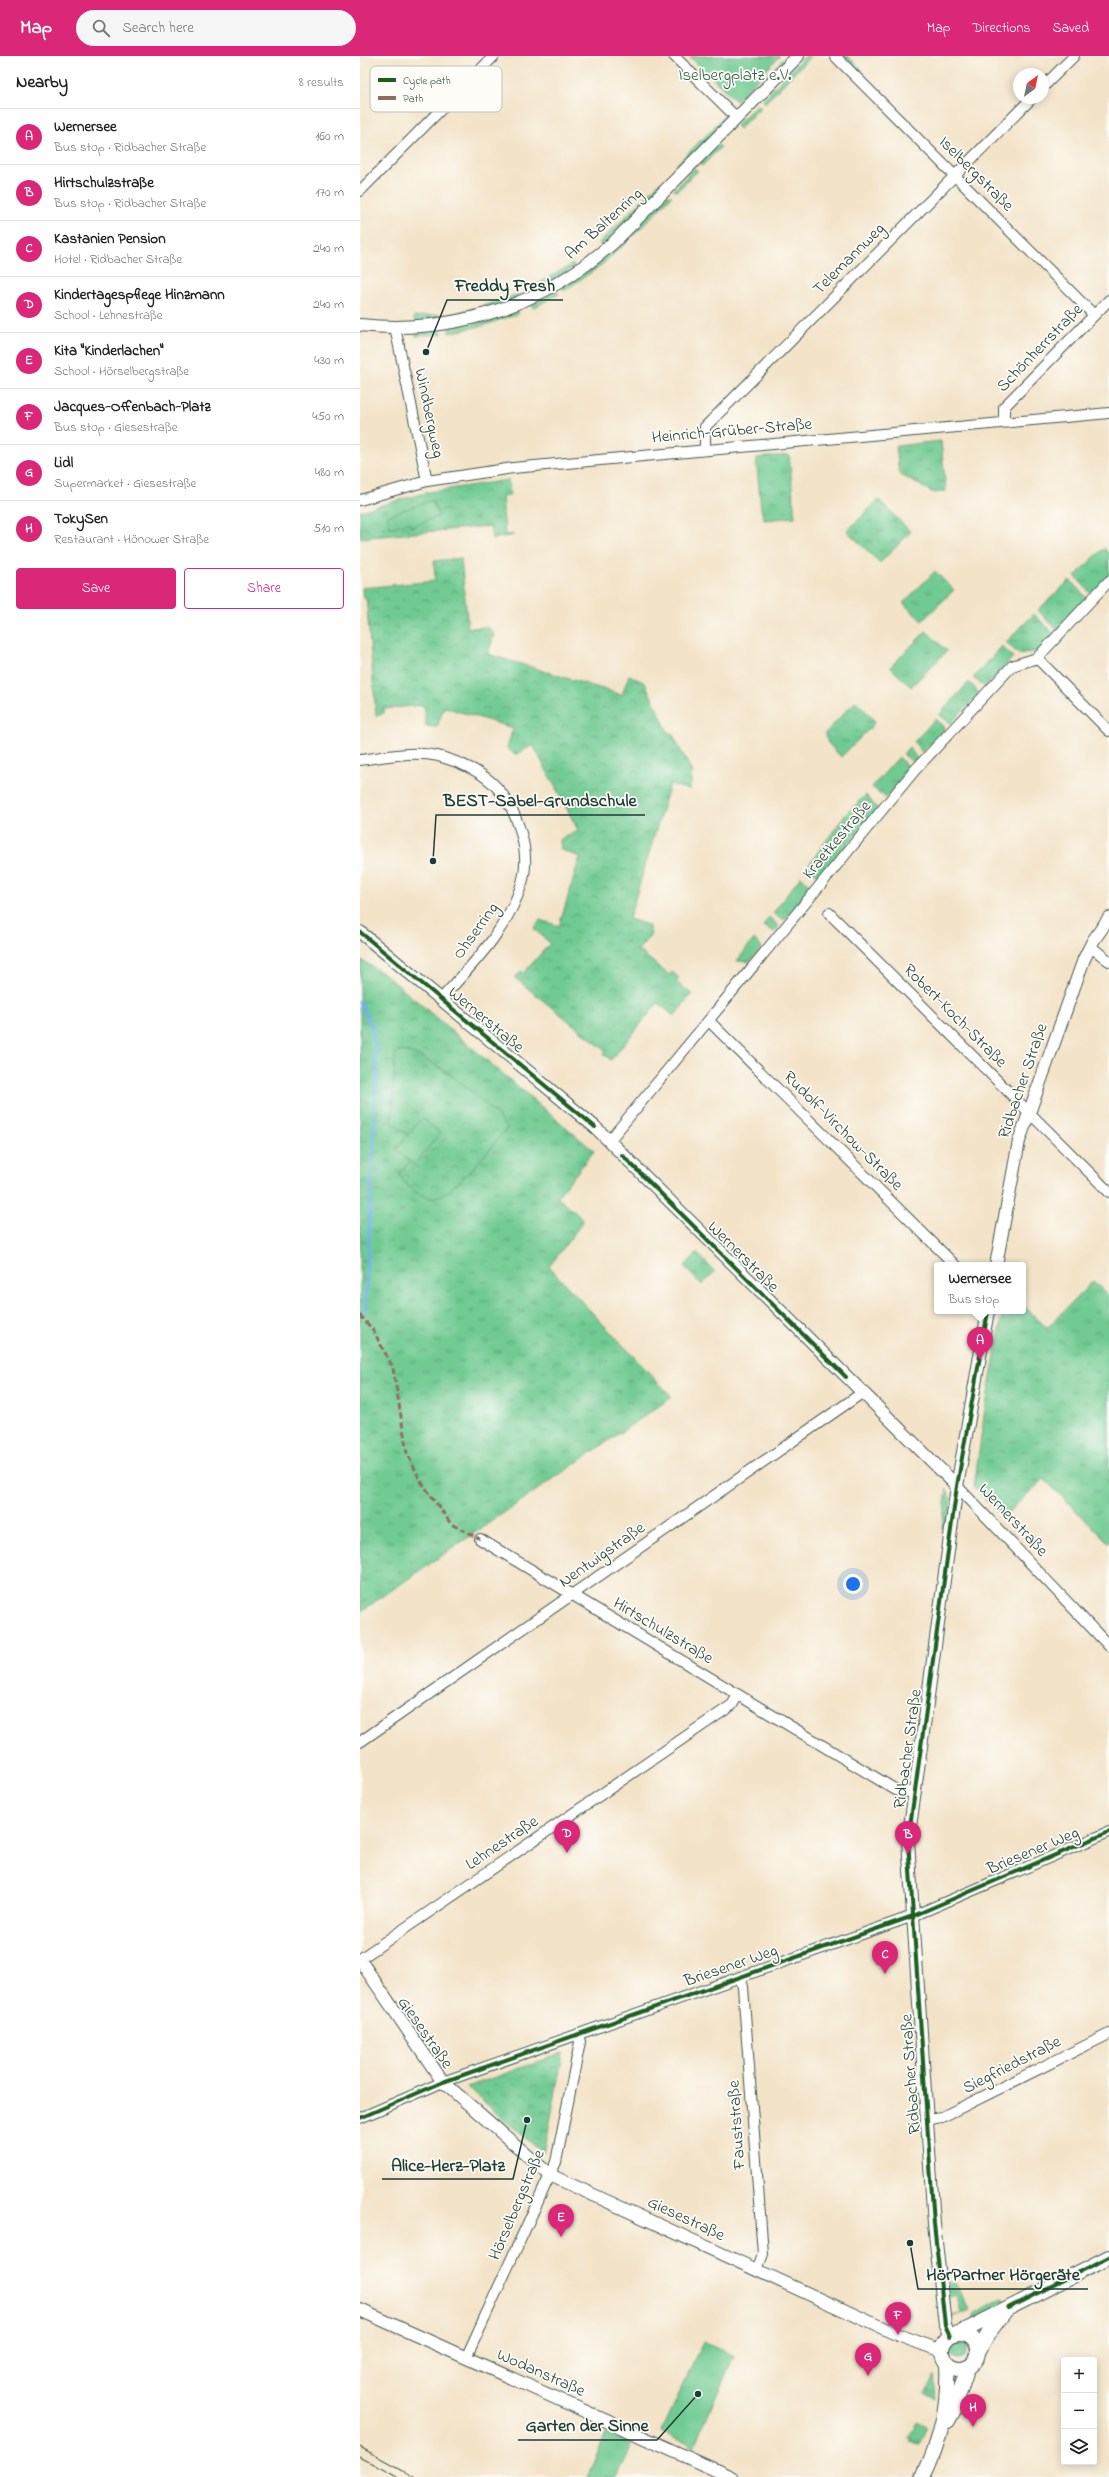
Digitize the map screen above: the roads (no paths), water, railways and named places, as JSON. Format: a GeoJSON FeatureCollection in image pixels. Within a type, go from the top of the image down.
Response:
{"type":"FeatureCollection","features":[{"type":"Feature","properties":{"kind":"main road"},"geometry":{"type":"LineString","coordinates":[[940,2436],[946,2413],[945,2340],[1109,2257]]}},
{"type":"Feature","properties":{"kind":"main road"},"geometry":{"type":"LineString","coordinates":[[923,2477],[940,2436],[954,2410],[968,2367],[988,2334],[1008,2308]]}},
{"type":"Feature","properties":{"kind":"main road"},"geometry":{"type":"LineString","coordinates":[[955,2335],[969,2336],[974,2341],[977,2354]]}},
{"type":"Feature","properties":{"kind":"main road"},"geometry":{"type":"LineString","coordinates":[[945,2358],[957,2369],[968,2367]]}},
{"type":"Feature","properties":{"kind":"street"},"geometry":{"type":"LineString","coordinates":[[484,66],[494,56]]}},
{"type":"Feature","properties":{"kind":"street"},"geometry":{"type":"LineString","coordinates":[[674,56],[737,118]]}},
{"type":"Feature","properties":{"kind":"street","name":"Am Baltenring"},"geometry":{"type":"LineString","coordinates":[[360,325],[395,327],[434,325],[481,316],[520,303],[557,284],[598,257],[615,241],[798,56]]}},
{"type":"Feature","properties":{"kind":"street","name":"Iselbergstraße"},"geometry":{"type":"LineString","coordinates":[[835,56],[1094,315]]}},
{"type":"Feature","properties":{"kind":"street"},"geometry":{"type":"LineString","coordinates":[[1049,81],[1074,56]]}},
{"type":"Feature","properties":{"kind":"street","name":"Telemannweg"},"geometry":{"type":"LineString","coordinates":[[704,450],[705,427],[1026,104]]}},
{"type":"Feature","properties":{"kind":"street"},"geometry":{"type":"LineString","coordinates":[[360,192],[439,112]]}},
{"type":"Feature","properties":{"kind":"street","name":"Schönherrstraße"},"geometry":{"type":"LineString","coordinates":[[1004,422],[1004,407],[1109,300]]}},
{"type":"Feature","properties":{"kind":"street","name":"Windbergweg"},"geometry":{"type":"LineString","coordinates":[[395,327],[427,481]]}},
{"type":"Feature","properties":{"kind":"street","name":"Heinrich-Grüber-Straße"},"geometry":{"type":"LineString","coordinates":[[360,500],[427,481],[513,468],[1109,413]]}},
{"type":"Feature","properties":{"kind":"street","name":"Kraetkestraße"},"geometry":{"type":"LineString","coordinates":[[609,1142],[915,770],[1012,666],[1037,658],[1109,582]]}},
{"type":"Feature","properties":{"kind":"street"},"geometry":{"type":"LineString","coordinates":[[1037,658],[1109,731]]}},
{"type":"Feature","properties":{"kind":"street","name":"Ohserring"},"geometry":{"type":"LineString","coordinates":[[360,760],[416,754],[438,756],[468,767],[491,782],[509,806],[521,830],[525,856],[523,882],[512,908],[499,932],[441,999]]}},
{"type":"Feature","properties":{"kind":"street","name":"Robert-Koch-Straße"},"geometry":{"type":"LineString","coordinates":[[829,913],[1109,1192]]}},
{"type":"Feature","properties":{"kind":"street","name":"Ridbacher Straße"},"geometry":{"type":"LineString","coordinates":[[997,1262],[1019,1141],[1090,946],[1109,918]]}},
{"type":"Feature","properties":{"kind":"street","name":"Wernerstraße"},"geometry":{"type":"LineString","coordinates":[[360,932],[609,1142],[958,1486],[1108,1644]]}},
{"type":"Feature","properties":{"kind":"street"},"geometry":{"type":"LineString","coordinates":[[1090,946],[1109,961]]}},
{"type":"Feature","properties":{"kind":"street","name":"Rudolf-Virchow-Straße"},"geometry":{"type":"LineString","coordinates":[[709,1021],[952,1262]]}},
{"type":"Feature","properties":{"kind":"street","name":"Ridbacher Straße"},"geometry":{"type":"LineString","coordinates":[[955,2335],[945,2325],[934,2224],[908,1841],[958,1486],[987,1314]]}},
{"type":"Feature","properties":{"kind":"street","name":"Nentwigstraße"},"geometry":{"type":"LineString","coordinates":[[360,1742],[862,1393]]}},
{"type":"Feature","properties":{"kind":"street","name":"Hirtschulzstraße"},"geometry":{"type":"LineString","coordinates":[[480,1539],[896,1790],[914,1793]]}},
{"type":"Feature","properties":{"kind":"street","name":"Lehnestraße"},"geometry":{"type":"LineString","coordinates":[[360,1960],[732,1704],[738,1695]]}},
{"type":"Feature","properties":{"kind":"street","name":"Briesener Weg"},"geometry":{"type":"LineString","coordinates":[[360,2118],[443,2082],[913,1916],[1109,1832]]}},
{"type":"Feature","properties":{"kind":"street","name":"Giesestraße"},"geometry":{"type":"LineString","coordinates":[[360,1960],[443,2082],[550,2175],[945,2358]]}},
{"type":"Feature","properties":{"kind":"street","name":"Fauststraße"},"geometry":{"type":"LineString","coordinates":[[740,1977],[743,1987],[763,2254],[757,2270]]}},
{"type":"Feature","properties":{"kind":"street","name":"Hörselbergstraße"},"geometry":{"type":"LineString","coordinates":[[466,2358],[556,2162],[580,2042],[578,2034]]}},
{"type":"Feature","properties":{"kind":"street","name":"Siegfriedstraße"},"geometry":{"type":"LineString","coordinates":[[928,2119],[942,2117],[1109,2034]]}},
{"type":"Feature","properties":{"kind":"street","name":"Wodanstraße"},"geometry":{"type":"LineString","coordinates":[[360,2310],[730,2477]]}},
{"type":"Feature","properties":{"kind":"waterway"},"geometry":{"type":"LineString","coordinates":[[360,1002],[373,1029],[377,1071],[365,1311]]}},
{"type":"Feature","properties":{"kind":"tram line"},"geometry":{"type":"LineString","coordinates":[[360,2447],[415,2477]]}},
{"type":"Feature","properties":{"kind":"tram line"},"geometry":{"type":"LineString","coordinates":[[360,2457],[397,2477]]}},
{"type":"Feature","properties":{"kind":"place","name":"Freddy Fresh"},"geometry":{"type":"Point","coordinates":[426,352]}},
{"type":"Feature","properties":{"kind":"place","name":"BEST-Sabel-Grundschule"},"geometry":{"type":"Point","coordinates":[433,861]}},
{"type":"Feature","properties":{"kind":"place","name":"Wernersee"},"geometry":{"type":"Point","coordinates":[980,1360]}},
{"type":"Feature","properties":{"kind":"place","name":"Kindertagespflege Hinzmann"},"geometry":{"type":"Point","coordinates":[567,1853]}},
{"type":"Feature","properties":{"kind":"place","name":"Hirtschulzstraße"},"geometry":{"type":"Point","coordinates":[908,1854]}},
{"type":"Feature","properties":{"kind":"place","name":"Kastanien Pension"},"geometry":{"type":"Point","coordinates":[885,1974]}},
{"type":"Feature","properties":{"kind":"place","name":"Alice-Herz-Platz"},"geometry":{"type":"Point","coordinates":[527,2120]}},
{"type":"Feature","properties":{"kind":"place","name":"Kita \"Kinderlachen\""},"geometry":{"type":"Point","coordinates":[561,2237]}},
{"type":"Feature","properties":{"kind":"place","name":"HörPartner Hörgeräte"},"geometry":{"type":"Point","coordinates":[910,2243]}},
{"type":"Feature","properties":{"kind":"place","name":"Jacques-Offenbach-Platz"},"geometry":{"type":"Point","coordinates":[898,2335]}},
{"type":"Feature","properties":{"kind":"place","name":"Lidl"},"geometry":{"type":"Point","coordinates":[868,2376]}},
{"type":"Feature","properties":{"kind":"place","name":"Garten der Sinne"},"geometry":{"type":"Point","coordinates":[698,2394]}},
{"type":"Feature","properties":{"kind":"place","name":"TokySen"},"geometry":{"type":"Point","coordinates":[973,2427]}},
{"type":"Feature","properties":{"kind":"park label","name":"Iselbergplatz e.V."},"geometry":{"type":"Point","coordinates":[735,75]}}]}
